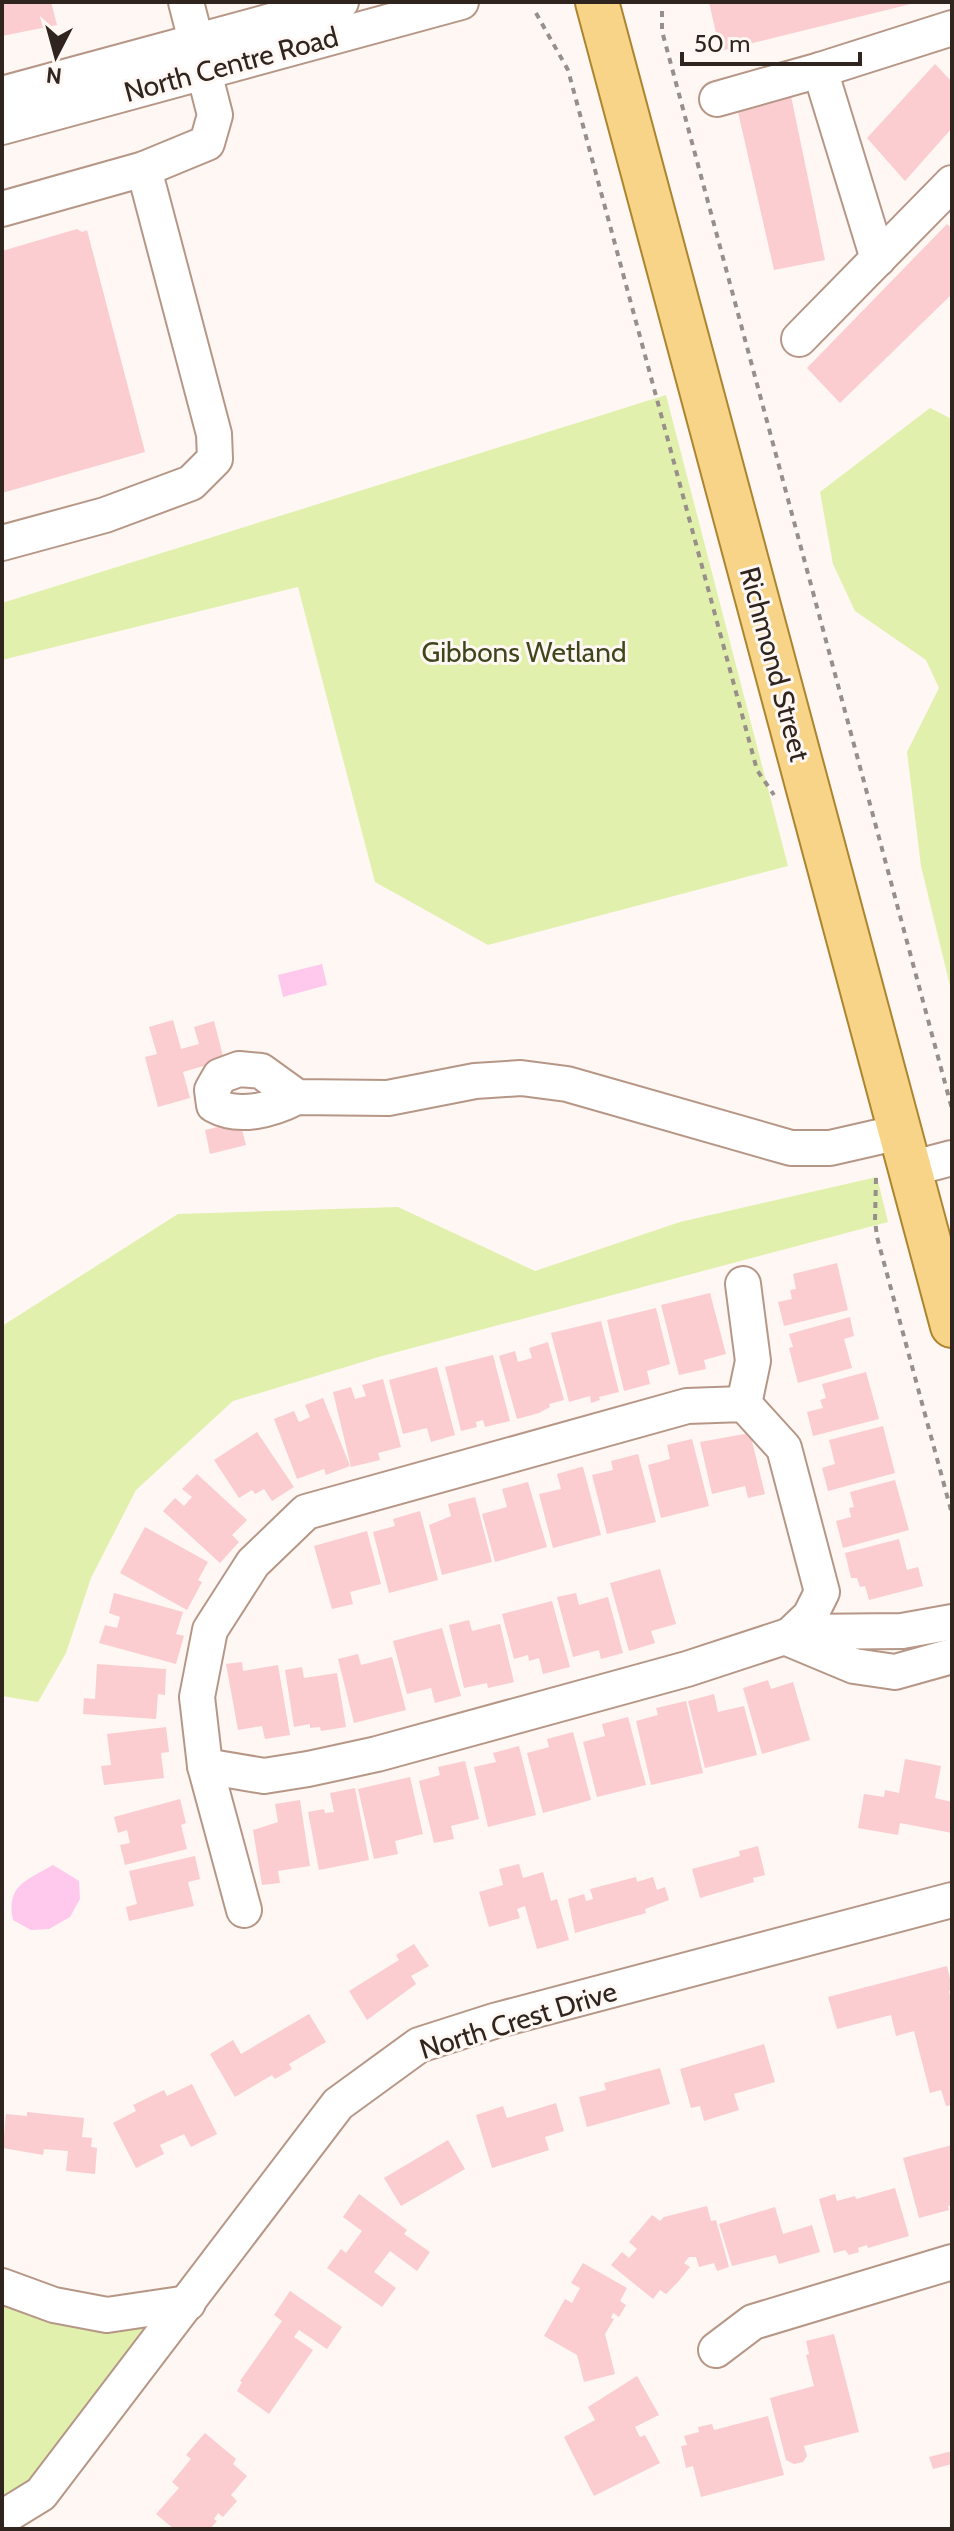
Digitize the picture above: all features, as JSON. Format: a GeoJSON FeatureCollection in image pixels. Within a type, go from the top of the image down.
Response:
{"type":"FeatureCollection","features":[{"type":"Feature","properties":{"kind":"main road","name":"Richmond Street"},"geometry":{"type":"LineString","coordinates":[[597,2],[892,1147],[952,1326]]}},
{"type":"Feature","properties":{"kind":"street"},"geometry":{"type":"LineString","coordinates":[[2,209],[144,169],[207,143],[215,115],[186,2]]}},
{"type":"Feature","properties":{"kind":"street","name":"North Centre Road"},"geometry":{"type":"LineString","coordinates":[[2,127],[328,12],[461,2]]}},
{"type":"Feature","properties":{"kind":"street"},"geometry":{"type":"LineString","coordinates":[[717,99],[952,28]]}},
{"type":"Feature","properties":{"kind":"street","name":"North Centre Road"},"geometry":{"type":"LineString","coordinates":[[2,94],[201,57]]}},
{"type":"Feature","properties":{"kind":"street"},"geometry":{"type":"LineString","coordinates":[[820,70],[878,259]]}},
{"type":"Feature","properties":{"kind":"street"},"geometry":{"type":"LineString","coordinates":[[2,543],[105,515],[191,483],[215,459],[214,434],[144,169]]}},
{"type":"Feature","properties":{"kind":"street"},"geometry":{"type":"LineString","coordinates":[[799,339],[952,183]]}},
{"type":"Feature","properties":{"kind":"street"},"geometry":{"type":"LineString","coordinates":[[297,1097],[388,1098],[475,1081],[521,1078],[567,1084],[791,1148],[892,1147],[952,1158]]}},
{"type":"Feature","properties":{"kind":"street"},"geometry":{"type":"LineString","coordinates":[[743,1284],[753,1361],[744,1404]]}},
{"type":"Feature","properties":{"kind":"street"},"geometry":{"type":"LineString","coordinates":[[244,1910],[205,1766],[197,1697],[210,1630],[253,1563],[306,1512],[687,1406],[744,1404],[784,1448],[822,1592],[810,1616],[787,1638]]}},
{"type":"Feature","properties":{"kind":"street"},"geometry":{"type":"LineString","coordinates":[[205,1766],[264,1776],[308,1769],[377,1754],[687,1669],[800,1632],[902,1631],[952,1622]]}},
{"type":"Feature","properties":{"kind":"street"},"geometry":{"type":"LineString","coordinates":[[787,1638],[854,1666],[895,1672],[952,1656]]}},
{"type":"Feature","properties":{"kind":"street","name":"North Crest Drive"},"geometry":{"type":"LineString","coordinates":[[2,2518],[41,2494],[338,2104],[419,2045],[494,2021],[952,1900]]}},
{"type":"Feature","properties":{"kind":"street"},"geometry":{"type":"LineString","coordinates":[[716,2350],[753,2322],[952,2262]]}},
{"type":"Feature","properties":{"kind":"street"},"geometry":{"type":"LineString","coordinates":[[2,2286],[54,2305],[107,2315],[188,2303]]}},
{"type":"Feature","properties":{"kind":"path"},"geometry":{"type":"LineString","coordinates":[[662,11],[662,31],[952,1109]]}},
{"type":"Feature","properties":{"kind":"path"},"geometry":{"type":"LineString","coordinates":[[536,13],[568,70],[757,770],[777,799]]}},
{"type":"Feature","properties":{"kind":"path"},"geometry":{"type":"LineString","coordinates":[[892,1147],[876,1179],[877,1237],[952,1514]]}},
{"type":"Feature","properties":{"kind":"green space","name":"Gibbons Wetland"},"geometry":{"type":"Polygon","coordinates":[[[666,395],[788,866],[488,945],[375,882],[298,587],[2,660],[2,603],[666,395]]]}},
{"type":"Feature","properties":{"kind":"green space"},"geometry":{"type":"Polygon","coordinates":[[[930,408],[952,419],[952,994],[921,866],[907,752],[939,688],[926,660],[855,611],[833,564],[820,492],[930,408]]]}},
{"type":"Feature","properties":{"kind":"green space"},"geometry":{"type":"Polygon","coordinates":[[[877,1177],[888,1222],[382,1356],[233,1401],[136,1490],[91,1578],[66,1653],[38,1702],[2,1696],[2,1326],[178,1214],[398,1207],[535,1271],[680,1222],[877,1177]]]}},
{"type":"Feature","properties":{"kind":"green space"},"geometry":{"type":"Polygon","coordinates":[[[2,2298],[141,2325],[145,2333],[36,2477],[2,2504],[2,2298]]]}},
{"type":"Feature","properties":{"kind":"shaded area"},"geometry":{"type":"Polygon","coordinates":[[[322,964],[327,985],[283,997],[278,975],[322,964]]]}},
{"type":"Feature","properties":{"kind":"shaded area"},"geometry":{"type":"Polygon","coordinates":[[[53,1865],[79,1881],[80,1899],[70,1917],[49,1929],[31,1930],[13,1920],[12,1899],[20,1885],[53,1865]]]}},
{"type":"Feature","properties":{"kind":"building"},"geometry":{"type":"Polygon","coordinates":[[[2,2],[51,2],[57,25],[2,36],[2,2]]]}},
{"type":"Feature","properties":{"kind":"building"},"geometry":{"type":"Polygon","coordinates":[[[709,2],[915,2],[915,3],[720,51],[709,2]]]}},
{"type":"Feature","properties":{"kind":"building"},"geometry":{"type":"Polygon","coordinates":[[[935,64],[952,82],[952,128],[905,181],[867,138],[935,64]]]}},
{"type":"Feature","properties":{"kind":"building"},"geometry":{"type":"Polygon","coordinates":[[[791,96],[825,260],[774,270],[738,112],[791,96]]]}},
{"type":"Feature","properties":{"kind":"building"},"geometry":{"type":"Polygon","coordinates":[[[947,224],[952,229],[952,294],[840,403],[807,368],[947,224]]]}},
{"type":"Feature","properties":{"kind":"building"},"geometry":{"type":"Polygon","coordinates":[[[77,229],[82,232],[87,230],[145,452],[2,493],[2,251],[77,229]]]}},
{"type":"Feature","properties":{"kind":"building"},"geometry":{"type":"Polygon","coordinates":[[[173,1020],[181,1049],[199,1044],[194,1027],[214,1021],[224,1060],[183,1072],[190,1098],[158,1107],[145,1057],[157,1054],[149,1027],[173,1020]]]}},
{"type":"Feature","properties":{"kind":"building"},"geometry":{"type":"Polygon","coordinates":[[[240,1122],[246,1145],[210,1154],[205,1130],[240,1122]]]}},
{"type":"Feature","properties":{"kind":"building"},"geometry":{"type":"Polygon","coordinates":[[[837,1263],[848,1310],[784,1326],[778,1302],[792,1299],[790,1290],[796,1289],[793,1274],[837,1263]]]}},
{"type":"Feature","properties":{"kind":"building"},"geometry":{"type":"Polygon","coordinates":[[[710,1293],[726,1354],[704,1360],[706,1369],[679,1375],[661,1305],[710,1293]]]}},
{"type":"Feature","properties":{"kind":"building"},"geometry":{"type":"Polygon","coordinates":[[[656,1308],[670,1364],[647,1371],[650,1384],[624,1391],[607,1320],[656,1308]]]}},
{"type":"Feature","properties":{"kind":"building"},"geometry":{"type":"Polygon","coordinates":[[[850,1317],[854,1336],[844,1339],[852,1368],[798,1383],[789,1348],[793,1347],[789,1334],[850,1317]]]}},
{"type":"Feature","properties":{"kind":"building"},"geometry":{"type":"Polygon","coordinates":[[[601,1321],[619,1392],[599,1397],[600,1400],[591,1403],[590,1396],[569,1402],[551,1333],[601,1321]]]}},
{"type":"Feature","properties":{"kind":"building"},"geometry":{"type":"Polygon","coordinates":[[[548,1342],[564,1400],[549,1404],[550,1407],[539,1413],[517,1419],[499,1356],[515,1351],[518,1362],[532,1358],[529,1348],[548,1342]]]}},
{"type":"Feature","properties":{"kind":"building"},"geometry":{"type":"Polygon","coordinates":[[[493,1355],[510,1421],[485,1427],[483,1420],[476,1422],[477,1427],[461,1431],[445,1367],[493,1355]]]}},
{"type":"Feature","properties":{"kind":"building"},"geometry":{"type":"Polygon","coordinates":[[[437,1367],[455,1435],[431,1442],[427,1428],[403,1434],[389,1380],[437,1367]]]}},
{"type":"Feature","properties":{"kind":"building"},"geometry":{"type":"Polygon","coordinates":[[[866,1372],[879,1419],[813,1436],[807,1412],[823,1408],[820,1400],[826,1398],[822,1384],[866,1372]]]}},
{"type":"Feature","properties":{"kind":"building"},"geometry":{"type":"Polygon","coordinates":[[[383,1379],[401,1447],[378,1453],[380,1460],[351,1467],[333,1392],[351,1387],[355,1399],[366,1396],[362,1385],[383,1379]]]}},
{"type":"Feature","properties":{"kind":"building"},"geometry":{"type":"Polygon","coordinates":[[[323,1398],[350,1466],[326,1475],[324,1469],[297,1479],[274,1419],[294,1411],[299,1422],[310,1417],[305,1405],[323,1398]]]}},
{"type":"Feature","properties":{"kind":"building"},"geometry":{"type":"Polygon","coordinates":[[[883,1426],[895,1473],[828,1491],[822,1468],[835,1464],[829,1440],[883,1426]]]}},
{"type":"Feature","properties":{"kind":"building"},"geometry":{"type":"Polygon","coordinates":[[[257,1432],[294,1487],[272,1501],[264,1489],[255,1494],[252,1490],[239,1498],[214,1460],[257,1432]]]}},
{"type":"Feature","properties":{"kind":"building"},"geometry":{"type":"Polygon","coordinates":[[[750,1433],[765,1494],[748,1498],[745,1486],[712,1494],[700,1442],[750,1433]]]}},
{"type":"Feature","properties":{"kind":"building"},"geometry":{"type":"Polygon","coordinates":[[[692,1439],[709,1506],[661,1518],[648,1465],[670,1459],[667,1445],[692,1439]]]}},
{"type":"Feature","properties":{"kind":"building"},"geometry":{"type":"Polygon","coordinates":[[[638,1454],[656,1522],[607,1534],[592,1475],[613,1470],[611,1461],[638,1454]]]}},
{"type":"Feature","properties":{"kind":"building"},"geometry":{"type":"Polygon","coordinates":[[[583,1467],[601,1535],[553,1548],[539,1494],[561,1489],[557,1474],[583,1467]]]}},
{"type":"Feature","properties":{"kind":"building"},"geometry":{"type":"Polygon","coordinates":[[[197,1474],[247,1520],[232,1535],[239,1542],[220,1563],[163,1511],[175,1498],[184,1506],[192,1497],[182,1489],[197,1474]]]}},
{"type":"Feature","properties":{"kind":"building"},"geometry":{"type":"Polygon","coordinates":[[[895,1480],[909,1530],[843,1548],[836,1521],[851,1517],[849,1508],[854,1507],[850,1492],[895,1480]]]}},
{"type":"Feature","properties":{"kind":"building"},"geometry":{"type":"Polygon","coordinates":[[[528,1482],[547,1547],[495,1562],[482,1514],[507,1507],[502,1489],[528,1482]]]}},
{"type":"Feature","properties":{"kind":"building"},"geometry":{"type":"Polygon","coordinates":[[[475,1497],[492,1562],[442,1575],[429,1525],[451,1516],[448,1504],[475,1497]]]}},
{"type":"Feature","properties":{"kind":"building"},"geometry":{"type":"Polygon","coordinates":[[[420,1511],[438,1580],[389,1593],[373,1532],[395,1526],[393,1519],[420,1511]]]}},
{"type":"Feature","properties":{"kind":"building"},"geometry":{"type":"Polygon","coordinates":[[[145,1527],[208,1562],[198,1580],[202,1582],[187,1610],[120,1573],[145,1527]]]}},
{"type":"Feature","properties":{"kind":"building"},"geometry":{"type":"Polygon","coordinates":[[[367,1531],[381,1584],[350,1592],[353,1604],[332,1609],[314,1546],[367,1531]]]}},
{"type":"Feature","properties":{"kind":"building"},"geometry":{"type":"Polygon","coordinates":[[[899,1539],[907,1570],[918,1567],[923,1586],[869,1600],[865,1586],[860,1587],[857,1578],[851,1578],[845,1553],[899,1539]]]}},
{"type":"Feature","properties":{"kind":"building"},"geometry":{"type":"Polygon","coordinates":[[[660,1569],[676,1624],[651,1631],[655,1643],[629,1651],[610,1583],[660,1569]]]}},
{"type":"Feature","properties":{"kind":"building"},"geometry":{"type":"Polygon","coordinates":[[[114,1593],[183,1612],[176,1634],[184,1636],[176,1664],[99,1643],[105,1625],[117,1628],[120,1617],[109,1613],[114,1593]]]}},
{"type":"Feature","properties":{"kind":"building"},"geometry":{"type":"Polygon","coordinates":[[[576,1593],[579,1605],[608,1597],[623,1653],[601,1659],[599,1650],[573,1657],[557,1597],[576,1593]]]}},
{"type":"Feature","properties":{"kind":"building"},"geometry":{"type":"Polygon","coordinates":[[[552,1601],[570,1667],[543,1674],[539,1658],[529,1661],[528,1655],[514,1659],[502,1614],[552,1601]]]}},
{"type":"Feature","properties":{"kind":"building"},"geometry":{"type":"Polygon","coordinates":[[[469,1620],[472,1631],[500,1624],[514,1682],[488,1688],[487,1683],[464,1688],[449,1625],[469,1620]]]}},
{"type":"Feature","properties":{"kind":"building"},"geometry":{"type":"Polygon","coordinates":[[[442,1628],[461,1696],[435,1703],[431,1688],[407,1694],[393,1641],[442,1628]]]}},
{"type":"Feature","properties":{"kind":"building"},"geometry":{"type":"Polygon","coordinates":[[[358,1654],[361,1665],[392,1657],[406,1710],[354,1723],[338,1659],[358,1654]]]}},
{"type":"Feature","properties":{"kind":"building"},"geometry":{"type":"Polygon","coordinates":[[[242,1662],[243,1671],[278,1665],[290,1735],[265,1739],[262,1726],[238,1730],[226,1664],[242,1662]]]}},
{"type":"Feature","properties":{"kind":"building"},"geometry":{"type":"Polygon","coordinates":[[[97,1664],[166,1669],[165,1695],[158,1694],[156,1719],[83,1714],[84,1698],[95,1699],[97,1664]]]}},
{"type":"Feature","properties":{"kind":"building"},"geometry":{"type":"Polygon","coordinates":[[[302,1667],[304,1678],[337,1673],[346,1727],[321,1731],[320,1727],[310,1728],[310,1724],[294,1727],[285,1670],[302,1667]]]}},
{"type":"Feature","properties":{"kind":"building"},"geometry":{"type":"Polygon","coordinates":[[[768,1680],[771,1689],[793,1682],[810,1740],[762,1754],[743,1688],[768,1680]]]}},
{"type":"Feature","properties":{"kind":"building"},"geometry":{"type":"Polygon","coordinates":[[[714,1694],[718,1712],[744,1706],[757,1755],[705,1768],[688,1701],[714,1694]]]}},
{"type":"Feature","properties":{"kind":"building"},"geometry":{"type":"Polygon","coordinates":[[[686,1701],[703,1773],[651,1785],[636,1721],[658,1715],[656,1708],[686,1701]]]}},
{"type":"Feature","properties":{"kind":"building"},"geometry":{"type":"Polygon","coordinates":[[[628,1717],[646,1785],[597,1797],[583,1742],[605,1736],[602,1724],[628,1717]]]}},
{"type":"Feature","properties":{"kind":"building"},"geometry":{"type":"Polygon","coordinates":[[[166,1727],[169,1752],[161,1753],[164,1778],[104,1785],[101,1766],[111,1765],[107,1734],[166,1727]]]}},
{"type":"Feature","properties":{"kind":"building"},"geometry":{"type":"Polygon","coordinates":[[[573,1732],[591,1800],[543,1813],[527,1753],[549,1747],[547,1739],[573,1732]]]}},
{"type":"Feature","properties":{"kind":"building"},"geometry":{"type":"Polygon","coordinates":[[[519,1746],[536,1815],[488,1827],[474,1767],[496,1762],[493,1753],[519,1746]]]}},
{"type":"Feature","properties":{"kind":"building"},"geometry":{"type":"Polygon","coordinates":[[[905,1759],[941,1766],[935,1798],[952,1802],[952,1833],[900,1823],[898,1835],[858,1828],[864,1794],[884,1797],[885,1790],[899,1793],[905,1759]]]}},
{"type":"Feature","properties":{"kind":"building"},"geometry":{"type":"Polygon","coordinates":[[[465,1761],[479,1819],[451,1826],[454,1839],[434,1843],[419,1781],[440,1775],[438,1767],[465,1761]]]}},
{"type":"Feature","properties":{"kind":"building"},"geometry":{"type":"Polygon","coordinates":[[[410,1777],[423,1834],[395,1841],[398,1854],[374,1859],[358,1789],[410,1777]]]}},
{"type":"Feature","properties":{"kind":"building"},"geometry":{"type":"Polygon","coordinates":[[[355,1788],[369,1860],[319,1870],[308,1812],[324,1809],[325,1813],[334,1812],[330,1793],[355,1788]]]}},
{"type":"Feature","properties":{"kind":"building"},"geometry":{"type":"Polygon","coordinates":[[[180,1799],[186,1823],[181,1825],[187,1849],[125,1865],[120,1845],[130,1843],[127,1830],[118,1833],[114,1817],[180,1799]]]}},
{"type":"Feature","properties":{"kind":"building"},"geometry":{"type":"Polygon","coordinates":[[[300,1800],[310,1866],[278,1871],[280,1883],[262,1885],[253,1830],[278,1822],[275,1804],[300,1800]]]}},
{"type":"Feature","properties":{"kind":"building"},"geometry":{"type":"Polygon","coordinates":[[[758,1846],[765,1875],[753,1878],[754,1882],[700,1898],[692,1869],[740,1856],[739,1851],[758,1846]]]}},
{"type":"Feature","properties":{"kind":"building"},"geometry":{"type":"Polygon","coordinates":[[[195,1856],[200,1879],[188,1882],[194,1906],[129,1921],[126,1907],[137,1904],[129,1871],[195,1856]]]}},
{"type":"Feature","properties":{"kind":"building"},"geometry":{"type":"Polygon","coordinates":[[[519,1864],[523,1878],[543,1872],[551,1901],[557,1899],[569,1940],[537,1949],[525,1906],[517,1909],[520,1918],[489,1927],[479,1892],[503,1885],[499,1869],[519,1864]]]}},
{"type":"Feature","properties":{"kind":"building"},"geometry":{"type":"Polygon","coordinates":[[[636,1877],[637,1882],[653,1877],[657,1890],[665,1887],[669,1900],[645,1909],[646,1913],[575,1933],[568,1899],[584,1894],[586,1901],[593,1899],[590,1889],[636,1877]]]}},
{"type":"Feature","properties":{"kind":"building"},"geometry":{"type":"Polygon","coordinates":[[[414,1944],[429,1966],[411,1976],[416,1984],[367,2020],[349,1991],[399,1960],[396,1955],[414,1944]]]}},
{"type":"Feature","properties":{"kind":"building"},"geometry":{"type":"Polygon","coordinates":[[[947,1966],[952,1987],[949,1991],[952,2004],[952,2105],[946,2106],[941,2090],[930,2093],[914,2031],[896,2036],[891,2015],[837,2029],[828,1997],[947,1966]]]}},
{"type":"Feature","properties":{"kind":"building"},"geometry":{"type":"Polygon","coordinates":[[[309,2014],[326,2042],[289,2064],[292,2069],[275,2079],[272,2075],[235,2097],[210,2054],[233,2040],[241,2054],[309,2014]]]}},
{"type":"Feature","properties":{"kind":"building"},"geometry":{"type":"Polygon","coordinates":[[[764,2044],[775,2082],[734,2094],[739,2110],[704,2121],[700,2106],[691,2108],[680,2069],[764,2044]]]}},
{"type":"Feature","properties":{"kind":"building"},"geometry":{"type":"Polygon","coordinates":[[[660,2068],[670,2104],[587,2127],[579,2097],[606,2090],[604,2083],[660,2068]]]}},
{"type":"Feature","properties":{"kind":"building"},"geometry":{"type":"Polygon","coordinates":[[[192,2084],[217,2134],[191,2147],[184,2134],[160,2145],[164,2154],[136,2168],[113,2123],[136,2111],[133,2105],[164,2090],[167,2096],[192,2084]]]}},
{"type":"Feature","properties":{"kind":"building"},"geometry":{"type":"Polygon","coordinates":[[[556,2103],[564,2131],[545,2137],[549,2150],[492,2168],[476,2115],[503,2106],[507,2118],[556,2103]]]}},
{"type":"Feature","properties":{"kind":"building"},"geometry":{"type":"Polygon","coordinates":[[[27,2112],[84,2118],[82,2137],[92,2138],[91,2147],[97,2148],[95,2174],[66,2171],[68,2151],[44,2149],[43,2155],[3,2148],[6,2114],[27,2116],[27,2112]]]}},
{"type":"Feature","properties":{"kind":"building"},"geometry":{"type":"Polygon","coordinates":[[[448,2140],[465,2169],[401,2206],[384,2178],[448,2140]]]}},
{"type":"Feature","properties":{"kind":"building"},"geometry":{"type":"Polygon","coordinates":[[[952,2145],[952,2205],[948,2206],[949,2210],[919,2218],[903,2158],[952,2145]]]}},
{"type":"Feature","properties":{"kind":"building"},"geometry":{"type":"Polygon","coordinates":[[[895,2188],[909,2236],[868,2248],[867,2245],[849,2255],[845,2250],[834,2253],[819,2199],[835,2194],[837,2201],[855,2196],[856,2199],[895,2188]]]}},
{"type":"Feature","properties":{"kind":"building"},"geometry":{"type":"Polygon","coordinates":[[[359,2194],[407,2230],[404,2234],[430,2252],[417,2271],[390,2251],[374,2272],[396,2288],[382,2307],[327,2268],[341,2249],[346,2253],[362,2231],[343,2217],[359,2194]]]}},
{"type":"Feature","properties":{"kind":"building"},"geometry":{"type":"Polygon","coordinates":[[[707,2206],[711,2221],[716,2220],[729,2267],[717,2271],[714,2263],[699,2267],[696,2257],[689,2257],[684,2263],[690,2267],[678,2282],[666,2294],[660,2290],[653,2299],[611,2265],[622,2252],[629,2258],[637,2249],[629,2242],[652,2215],[660,2221],[664,2217],[707,2206]]]}},
{"type":"Feature","properties":{"kind":"building"},"geometry":{"type":"Polygon","coordinates":[[[775,2207],[783,2234],[812,2225],[820,2252],[779,2264],[776,2255],[732,2266],[719,2224],[775,2207]]]}},
{"type":"Feature","properties":{"kind":"building"},"geometry":{"type":"Polygon","coordinates":[[[583,2263],[627,2288],[620,2301],[626,2305],[619,2317],[613,2313],[611,2318],[614,2319],[605,2334],[615,2374],[584,2382],[577,2355],[544,2336],[565,2299],[572,2303],[580,2288],[571,2283],[583,2263]]]}},
{"type":"Feature","properties":{"kind":"building"},"geometry":{"type":"Polygon","coordinates":[[[290,2291],[342,2327],[327,2349],[299,2330],[294,2337],[313,2350],[269,2414],[237,2391],[240,2381],[282,2321],[274,2315],[290,2291]]]}},
{"type":"Feature","properties":{"kind":"building"},"geometry":{"type":"Polygon","coordinates":[[[834,2334],[859,2432],[804,2446],[807,2456],[803,2462],[794,2464],[786,2460],[770,2398],[814,2386],[806,2355],[809,2354],[806,2341],[834,2334]]]}},
{"type":"Feature","properties":{"kind":"building"},"geometry":{"type":"Polygon","coordinates":[[[637,2376],[659,2415],[635,2427],[640,2437],[645,2435],[660,2463],[594,2496],[564,2437],[595,2420],[588,2407],[637,2376]]]}},
{"type":"Feature","properties":{"kind":"building"},"geometry":{"type":"Polygon","coordinates":[[[768,2416],[784,2475],[701,2497],[693,2466],[686,2468],[681,2446],[687,2445],[684,2436],[699,2432],[698,2427],[712,2424],[714,2430],[768,2416]]]}},
{"type":"Feature","properties":{"kind":"building"},"geometry":{"type":"Polygon","coordinates":[[[205,2433],[236,2459],[233,2464],[247,2476],[231,2495],[237,2501],[223,2517],[218,2513],[214,2519],[217,2521],[210,2529],[174,2529],[156,2514],[179,2488],[172,2482],[191,2459],[186,2455],[205,2433]]]}},
{"type":"Feature","properties":{"kind":"building"},"geometry":{"type":"Polygon","coordinates":[[[952,2451],[952,2464],[933,2469],[929,2457],[952,2451]]]}}]}
